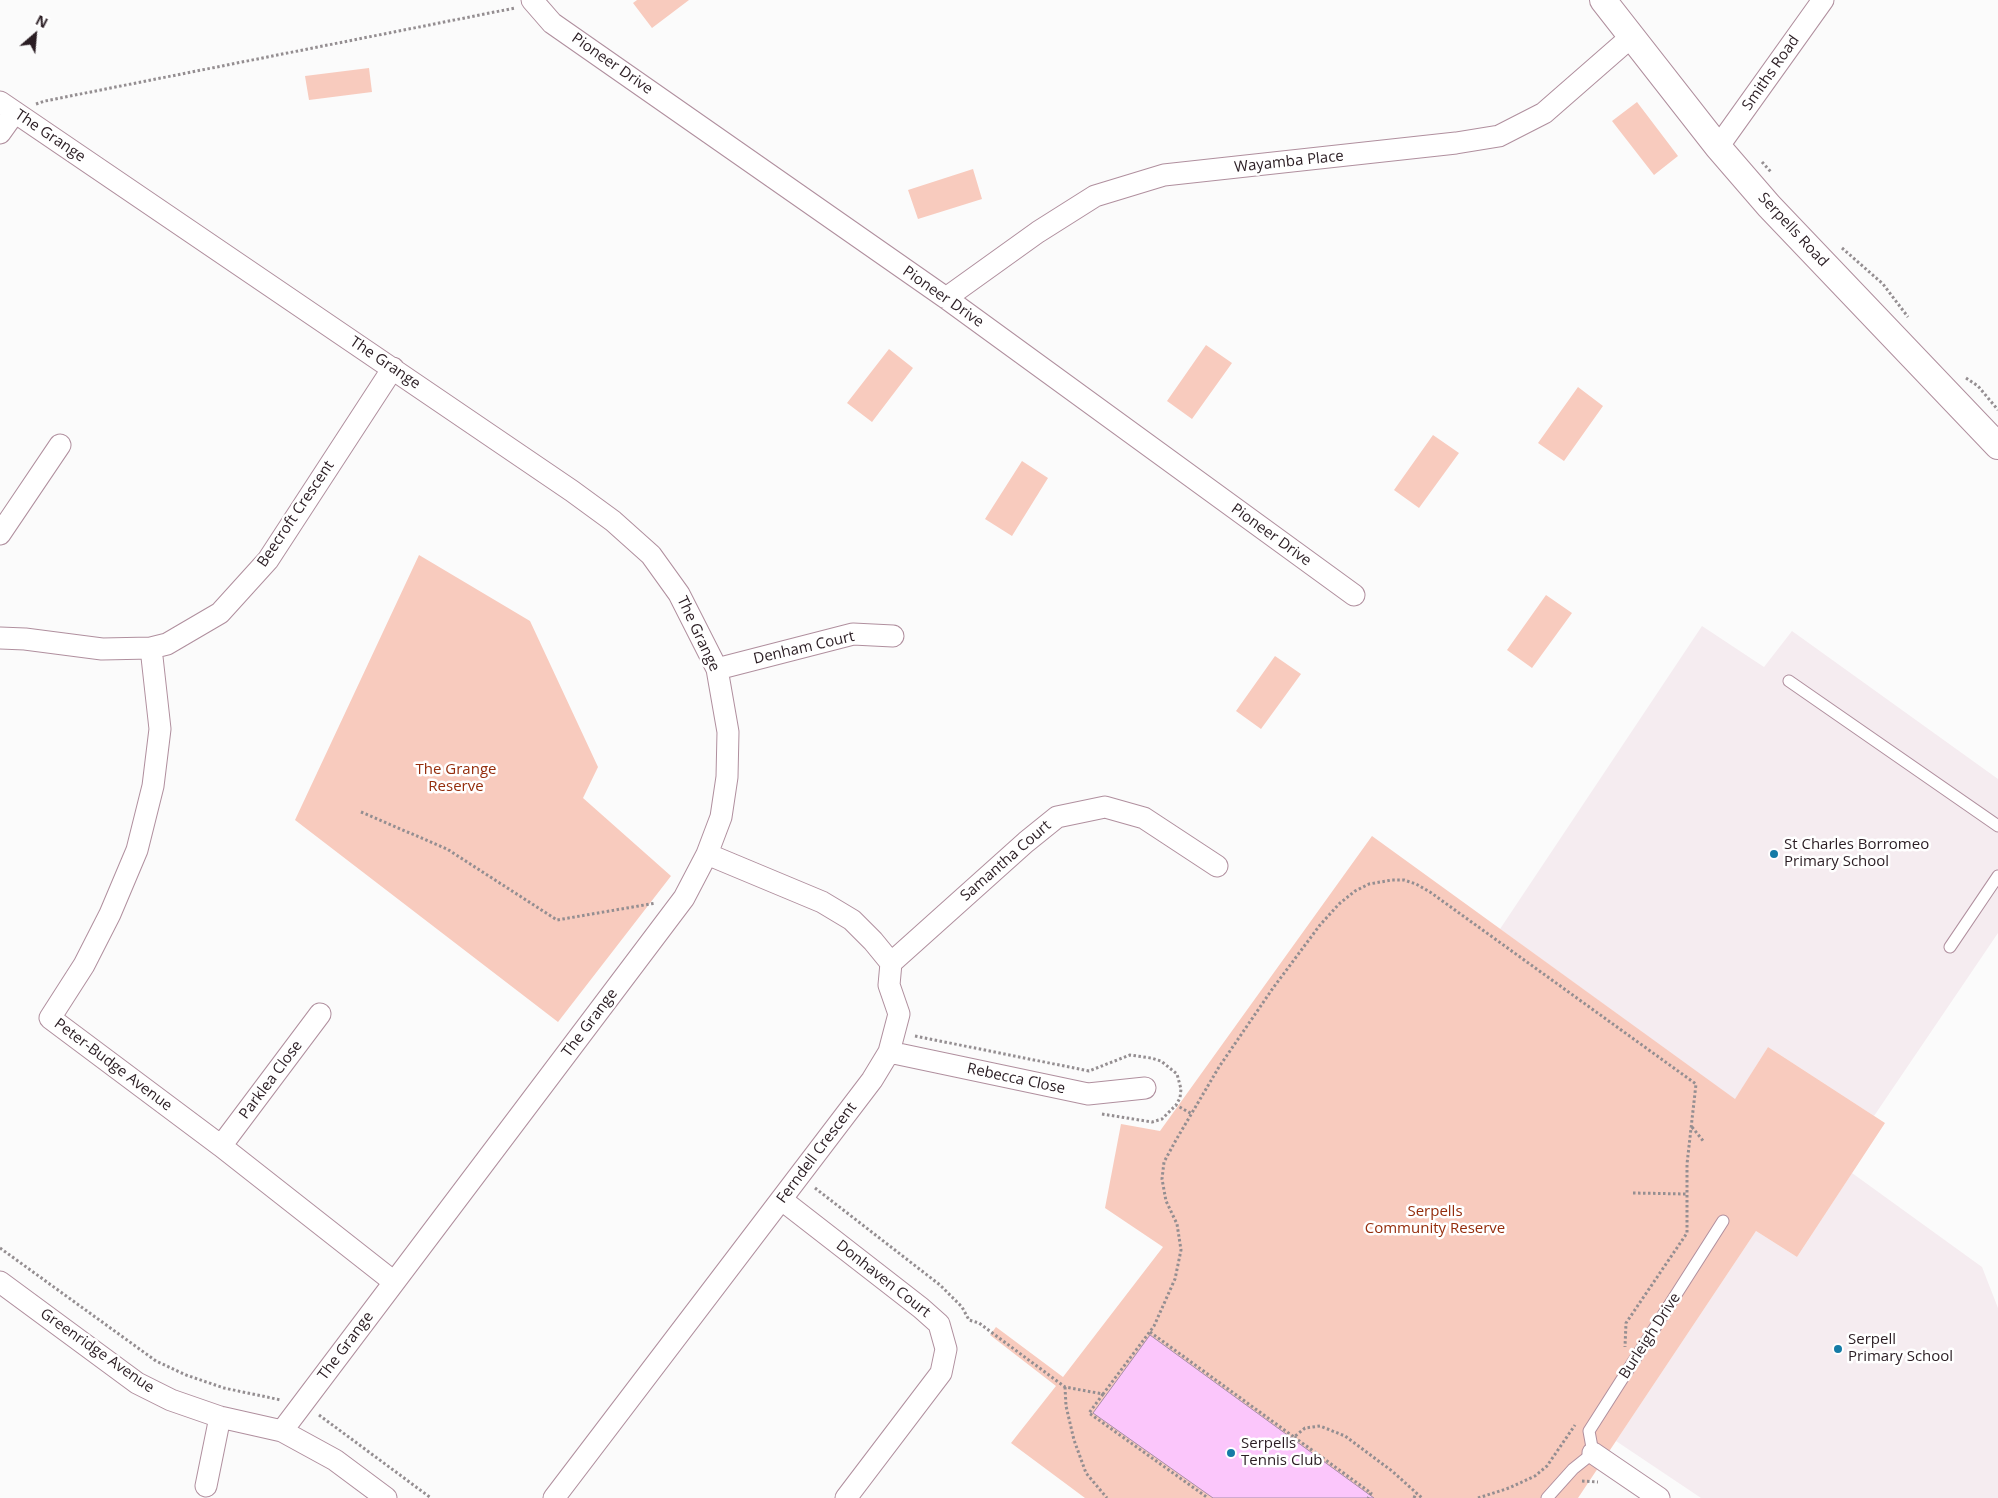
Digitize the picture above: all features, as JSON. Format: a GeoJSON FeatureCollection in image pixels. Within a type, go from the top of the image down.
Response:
{"type":"FeatureCollection","features":[{"type":"Feature","properties":{"kind":"street","name":"Serpells Road"},"geometry":{"type":"LineString","coordinates":[[1604,0],[1718,147],[1769,206],[1998,446]]}},
{"type":"Feature","properties":{"kind":"street","name":"Smiths Road"},"geometry":{"type":"LineString","coordinates":[[1718,147],[1823,0]]}},
{"type":"Feature","properties":{"kind":"street","name":"Pioneer Drive"},"geometry":{"type":"LineString","coordinates":[[534,2],[552,23],[946,298],[1354,595]]}},
{"type":"Feature","properties":{"kind":"street","name":"Wayamba Place"},"geometry":{"type":"LineString","coordinates":[[946,298],[1038,232],[1095,196],[1164,175],[1456,143],[1498,136],[1544,114],[1631,37]]}},
{"type":"Feature","properties":{"kind":"street"},"geometry":{"type":"LineString","coordinates":[[0,133],[7,107]]}},
{"type":"Feature","properties":{"kind":"street","name":"The Grange"},"geometry":{"type":"LineString","coordinates":[[7,107],[393,368],[572,491],[612,521],[651,555],[680,594],[717,669],[728,732],[726,777],[721,817],[707,854],[684,898],[282,1430]]}},
{"type":"Feature","properties":{"kind":"street","name":"Beecroft Crescent"},"geometry":{"type":"LineString","coordinates":[[0,638],[25,639],[102,649],[151,648],[167,644],[220,613],[268,560],[393,368]]}},
{"type":"Feature","properties":{"kind":"street"},"geometry":{"type":"LineString","coordinates":[[0,534],[60,445]]}},
{"type":"Feature","properties":{"kind":"street","name":"Denham Court"},"geometry":{"type":"LineString","coordinates":[[717,669],[853,634],[893,636]]}},
{"type":"Feature","properties":{"kind":"street","name":"Peter-Budge Avenue"},"geometry":{"type":"LineString","coordinates":[[151,648],[160,729],[153,786],[137,850],[110,914],[84,965],[50,1018],[221,1146],[394,1282]]}},
{"type":"Feature","properties":{"kind":"street","name":"Samantha Court"},"geometry":{"type":"LineString","coordinates":[[890,963],[1026,842],[1057,817],[1105,807],[1144,818],[1217,866]]}},
{"type":"Feature","properties":{"kind":"street"},"geometry":{"type":"LineString","coordinates":[[707,854],[822,902],[852,920],[873,941],[890,963]]}},
{"type":"Feature","properties":{"kind":"street","name":"Ferndell Crescent"},"geometry":{"type":"LineString","coordinates":[[554,1498],[872,1080],[889,1052],[899,1014],[889,985],[890,963]]}},
{"type":"Feature","properties":{"kind":"street","name":"Parklea Close"},"geometry":{"type":"LineString","coordinates":[[221,1146],[320,1014]]}},
{"type":"Feature","properties":{"kind":"street","name":"Rebecca Close"},"geometry":{"type":"LineString","coordinates":[[889,1052],[1088,1094],[1144,1088]]}},
{"type":"Feature","properties":{"kind":"street","name":"Donhaven Court"},"geometry":{"type":"LineString","coordinates":[[782,1200],[939,1324],[946,1349],[941,1373],[846,1498]]}},
{"type":"Feature","properties":{"kind":"street","name":"Greenridge Avenue"},"geometry":{"type":"LineString","coordinates":[[0,1283],[137,1383],[170,1400],[220,1418],[282,1430],[335,1460],[386,1498]]}},
{"type":"Feature","properties":{"kind":"street"},"geometry":{"type":"LineString","coordinates":[[206,1486],[220,1418]]}},
{"type":"Feature","properties":{"kind":"street"},"geometry":{"type":"LineString","coordinates":[[1593,1453],[1659,1498]]}},
{"type":"Feature","properties":{"kind":"lane"},"geometry":{"type":"LineString","coordinates":[[1789,681],[1998,826]]}},
{"type":"Feature","properties":{"kind":"lane"},"geometry":{"type":"LineString","coordinates":[[1950,947],[1998,876]]}},
{"type":"Feature","properties":{"kind":"lane","name":"Burleigh Drive"},"geometry":{"type":"LineString","coordinates":[[1593,1453],[1589,1431],[1723,1221]]}},
{"type":"Feature","properties":{"kind":"lane"},"geometry":{"type":"LineString","coordinates":[[1547,1498],[1573,1469],[1593,1453]]}},
{"type":"Feature","properties":{"kind":"path"},"geometry":{"type":"LineString","coordinates":[[7,107],[45,101],[534,2]]}},
{"type":"Feature","properties":{"kind":"path"},"geometry":{"type":"LineString","coordinates":[[1760,159],[1773,174]]}},
{"type":"Feature","properties":{"kind":"path"},"geometry":{"type":"LineString","coordinates":[[1840,245],[1883,284],[1909,319]]}},
{"type":"Feature","properties":{"kind":"path"},"geometry":{"type":"LineString","coordinates":[[1963,376],[1978,386],[1998,410]]}},
{"type":"Feature","properties":{"kind":"path"},"geometry":{"type":"LineString","coordinates":[[361,812],[447,849],[557,920],[684,898]]}},
{"type":"Feature","properties":{"kind":"path"},"geometry":{"type":"LineString","coordinates":[[1208,1498],[1089,1413],[1154,1326],[1175,1279],[1181,1250],[1177,1224],[1166,1201],[1162,1179],[1164,1162],[1219,1068],[1279,980],[1320,925],[1339,904],[1355,891],[1369,884],[1404,880],[1416,884],[1696,1084],[1687,1164],[1687,1233],[1626,1323],[1625,1350]]}},
{"type":"Feature","properties":{"kind":"path"},"geometry":{"type":"LineString","coordinates":[[1691,1126],[1704,1142]]}},
{"type":"Feature","properties":{"kind":"path"},"geometry":{"type":"LineString","coordinates":[[821,1181],[815,1189],[940,1285],[962,1307],[969,1320],[979,1323],[1064,1387],[1103,1394]]}},
{"type":"Feature","properties":{"kind":"path"},"geometry":{"type":"LineString","coordinates":[[1633,1193],[1688,1194]]}},
{"type":"Feature","properties":{"kind":"path"},"geometry":{"type":"LineString","coordinates":[[0,1248],[156,1361],[186,1375],[224,1388],[302,1405],[320,1416],[431,1498]]}},
{"type":"Feature","properties":{"kind":"path"},"geometry":{"type":"LineString","coordinates":[[1150,1332],[1372,1493],[1368,1498]]}},
{"type":"Feature","properties":{"kind":"path"},"geometry":{"type":"LineString","coordinates":[[1064,1387],[1066,1406],[1074,1440],[1086,1474],[1107,1498]]}},
{"type":"Feature","properties":{"kind":"path"},"geometry":{"type":"LineString","coordinates":[[1478,1498],[1509,1488],[1535,1476],[1547,1466],[1577,1422]]}},
{"type":"Feature","properties":{"kind":"path"},"geometry":{"type":"LineString","coordinates":[[1294,1437],[1305,1428],[1320,1426],[1345,1436],[1422,1498]]}},
{"type":"Feature","properties":{"kind":"path"},"geometry":{"type":"LineString","coordinates":[[1581,1481],[1601,1483]]}},
{"type":"Feature","properties":{"kind":"path"},"geometry":{"type":"LineString","coordinates":[[1100,1491],[1100,1498]]}},
{"type":"Feature","properties":{"kind":"path"},"geometry":{"type":"LineString","coordinates":[[1414,1498],[1416,1493]]}},
{"type":"Feature","properties":{"kind":"shaded area","name":"St Charles Borromeo Primary School"},"geometry":{"type":"Polygon","coordinates":[[[1702,626],[1764,667],[1792,631],[1998,779],[1998,933],[1874,1116],[1768,1047],[1735,1100],[1500,929],[1702,626]]]}},
{"type":"Feature","properties":{"kind":"shaded area","name":"Serpell Primary School"},"geometry":{"type":"Polygon","coordinates":[[[1852,1173],[1982,1267],[1998,1308],[1998,1498],[1701,1498],[1616,1441],[1756,1231],[1797,1257],[1852,1173]]]}},
{"type":"Feature","properties":{"kind":"green space"},"geometry":{"type":"Polygon","coordinates":[[[637,0],[689,0],[652,28],[633,3],[637,0]]]}},
{"type":"Feature","properties":{"kind":"green space"},"geometry":{"type":"Polygon","coordinates":[[[369,68],[372,92],[309,100],[305,76],[369,68]]]}},
{"type":"Feature","properties":{"kind":"green space"},"geometry":{"type":"Polygon","coordinates":[[[1637,102],[1678,156],[1654,175],[1612,121],[1637,102]]]}},
{"type":"Feature","properties":{"kind":"green space"},"geometry":{"type":"Polygon","coordinates":[[[973,169],[982,199],[918,219],[908,190],[973,169]]]}},
{"type":"Feature","properties":{"kind":"green space"},"geometry":{"type":"Polygon","coordinates":[[[1206,345],[1232,363],[1192,419],[1167,401],[1206,345]]]}},
{"type":"Feature","properties":{"kind":"green space"},"geometry":{"type":"Polygon","coordinates":[[[889,349],[913,368],[872,422],[847,403],[889,349]]]}},
{"type":"Feature","properties":{"kind":"green space"},"geometry":{"type":"Polygon","coordinates":[[[1578,387],[1603,406],[1564,461],[1538,443],[1578,387]]]}},
{"type":"Feature","properties":{"kind":"green space"},"geometry":{"type":"Polygon","coordinates":[[[1433,435],[1459,453],[1419,508],[1394,490],[1433,435]]]}},
{"type":"Feature","properties":{"kind":"green space"},"geometry":{"type":"Polygon","coordinates":[[[1022,461],[1048,478],[1012,536],[985,519],[1022,461]]]}},
{"type":"Feature","properties":{"kind":"green space","name":"The Grange Reserve"},"geometry":{"type":"Polygon","coordinates":[[[419,555],[530,621],[598,767],[583,798],[671,876],[558,1022],[295,820],[419,555]]]}},
{"type":"Feature","properties":{"kind":"green space"},"geometry":{"type":"Polygon","coordinates":[[[1546,595],[1572,613],[1532,668],[1507,650],[1546,595]]]}},
{"type":"Feature","properties":{"kind":"green space"},"geometry":{"type":"Polygon","coordinates":[[[1275,656],[1301,674],[1261,729],[1236,711],[1275,656]]]}},
{"type":"Feature","properties":{"kind":"green space","name":"Serpells Community Reserve"},"geometry":{"type":"Polygon","coordinates":[[[1372,836],[1735,1099],[1768,1047],[1885,1123],[1797,1257],[1756,1231],[1578,1498],[1085,1498],[1011,1443],[1056,1386],[990,1335],[996,1327],[1063,1377],[1163,1247],[1105,1208],[1121,1124],[1160,1131],[1372,836]]]}},
{"type":"Feature","properties":{"kind":"building","name":"Serpells Tennis Club"},"geometry":{"type":"Polygon","coordinates":[[[1150,1335],[1374,1498],[1213,1498],[1093,1413],[1150,1335]]]}},
{"type":"Feature","properties":{"kind":"place","name":"St Charles Borromeo Primary School"},"geometry":{"type":"Point","coordinates":[1774,854]}},
{"type":"Feature","properties":{"kind":"place","name":"Serpell Primary School"},"geometry":{"type":"Point","coordinates":[1838,1349]}},
{"type":"Feature","properties":{"kind":"place","name":"Serpells Tennis Club"},"geometry":{"type":"Point","coordinates":[1231,1453]}}]}
